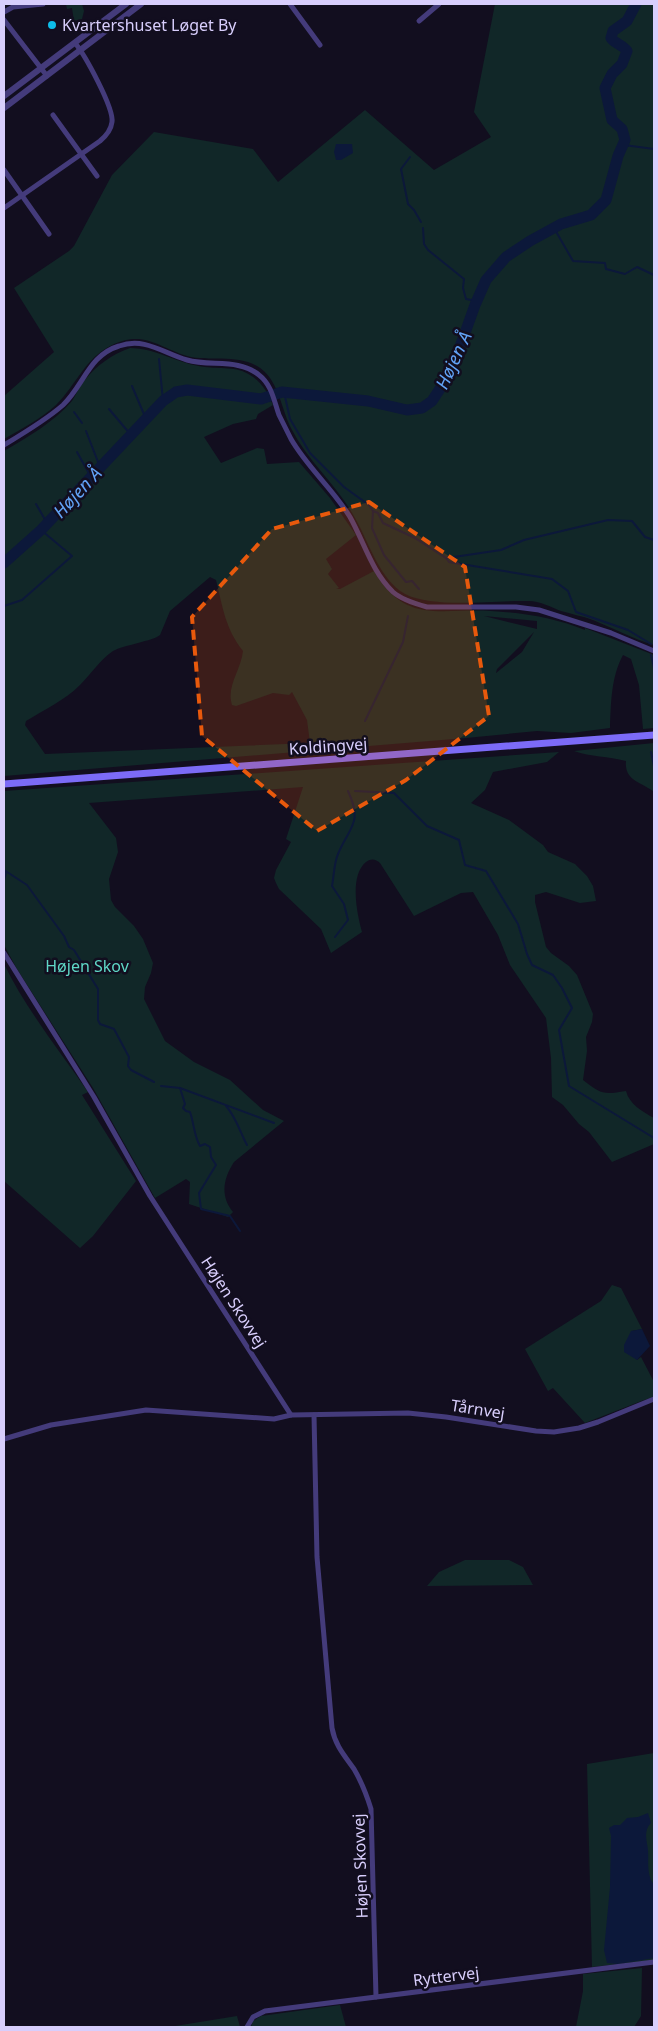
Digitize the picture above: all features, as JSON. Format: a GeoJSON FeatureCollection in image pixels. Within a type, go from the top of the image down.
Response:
{"type":"FeatureCollection","features":[{"type":"Feature","properties":{"kind":"main road","name":"Koldingvej"},"geometry":{"type":"LineString","coordinates":[[4,784],[654,735]]}},
{"type":"Feature","properties":{"kind":"street"},"geometry":{"type":"LineString","coordinates":[[4,12],[13,7],[43,4]]}},
{"type":"Feature","properties":{"kind":"street"},"geometry":{"type":"LineString","coordinates":[[4,96],[126,4]]}},
{"type":"Feature","properties":{"kind":"street"},"geometry":{"type":"LineString","coordinates":[[4,108],[141,4]]}},
{"type":"Feature","properties":{"kind":"street"},"geometry":{"type":"LineString","coordinates":[[290,4],[320,45]]}},
{"type":"Feature","properties":{"kind":"street"},"geometry":{"type":"LineString","coordinates":[[420,21],[439,4]]}},
{"type":"Feature","properties":{"kind":"street"},"geometry":{"type":"LineString","coordinates":[[5,24],[47,76]]}},
{"type":"Feature","properties":{"kind":"street"},"geometry":{"type":"LineString","coordinates":[[4,208],[106,135],[113,120],[112,112],[81,50],[75,43]]}},
{"type":"Feature","properties":{"kind":"street"},"geometry":{"type":"LineString","coordinates":[[53,114],[97,176]]}},
{"type":"Feature","properties":{"kind":"street"},"geometry":{"type":"LineString","coordinates":[[4,170],[49,234]]}},
{"type":"Feature","properties":{"kind":"street"},"geometry":{"type":"LineString","coordinates":[[4,445],[62,405],[97,358],[125,344],[143,342],[189,361],[232,364],[243,367],[259,374],[271,390],[282,421],[293,441],[307,462],[338,498],[350,517],[378,573],[394,593],[415,604],[427,607],[516,607],[539,610],[611,633],[654,651]]}},
{"type":"Feature","properties":{"kind":"street","name":"Højen Skovvej"},"geometry":{"type":"LineString","coordinates":[[4,953],[94,1097],[150,1196],[292,1415]]}},
{"type":"Feature","properties":{"kind":"street","name":"Tårnvej"},"geometry":{"type":"LineString","coordinates":[[292,1415],[408,1413],[554,1432],[579,1428],[598,1422],[654,1399]]}},
{"type":"Feature","properties":{"kind":"street"},"geometry":{"type":"LineString","coordinates":[[4,1439],[51,1425],[146,1410],[274,1419],[292,1415]]}},
{"type":"Feature","properties":{"kind":"street","name":"Højen Skovvej"},"geometry":{"type":"LineString","coordinates":[[314,1415],[317,1557],[332,1728],[335,1741],[355,1771],[368,1796],[371,1809],[376,1997]]}},
{"type":"Feature","properties":{"kind":"street","name":"Ryttervej"},"geometry":{"type":"LineString","coordinates":[[248,2027],[253,2017],[265,2012],[654,1962]]}},
{"type":"Feature","properties":{"kind":"highlighted area"},"geometry":{"type":"Polygon","coordinates":[[[369,502],[465,567],[489,716],[406,780],[317,831],[202,736],[192,617],[272,529],[369,502]]]}},
{"type":"Feature","properties":{"kind":"green space"},"geometry":{"type":"Polygon","coordinates":[[[66,4],[82,4],[84,11],[82,19],[74,21],[72,8],[67,9],[66,4]]]}},
{"type":"Feature","properties":{"kind":"green space"},"geometry":{"type":"Polygon","coordinates":[[[495,4],[654,4],[654,645],[593,620],[537,602],[448,603],[417,599],[405,594],[381,570],[348,506],[299,442],[288,422],[279,395],[270,378],[264,371],[249,362],[231,359],[195,358],[151,342],[133,339],[123,341],[112,345],[94,357],[63,397],[50,410],[4,439],[4,396],[54,352],[14,288],[74,246],[112,175],[154,132],[253,149],[278,182],[365,110],[434,170],[491,137],[474,112],[495,4]]]}},
{"type":"Feature","properties":{"kind":"green space"},"geometry":{"type":"Polygon","coordinates":[[[130,348],[140,349],[195,365],[239,370],[250,375],[261,384],[273,405],[258,414],[256,419],[233,424],[204,437],[221,463],[257,448],[264,449],[267,464],[299,462],[330,498],[356,535],[326,559],[332,569],[328,574],[339,588],[336,589],[340,589],[374,571],[386,588],[398,600],[411,607],[440,611],[491,611],[539,617],[585,630],[585,628],[654,655],[654,728],[643,729],[639,685],[631,659],[623,655],[614,681],[610,728],[571,733],[537,731],[4,776],[4,451],[31,435],[57,416],[72,401],[82,383],[94,370],[111,357],[130,348]],[[210,577],[170,611],[160,635],[113,651],[68,695],[26,721],[25,725],[45,754],[310,743],[307,720],[292,692],[289,695],[273,693],[236,706],[232,705],[232,685],[243,651],[228,626],[216,580],[210,577]],[[484,616],[537,629],[537,621],[484,616]],[[534,632],[497,669],[496,673],[522,652],[534,632]]]}},
{"type":"Feature","properties":{"kind":"green space"},"geometry":{"type":"Polygon","coordinates":[[[654,743],[654,792],[631,777],[626,768],[626,761],[574,751],[654,743]]]}},
{"type":"Feature","properties":{"kind":"green space","name":"Højen Skov"},"geometry":{"type":"Polygon","coordinates":[[[559,752],[547,762],[493,772],[485,790],[471,803],[509,820],[543,845],[548,852],[575,864],[587,876],[593,886],[596,901],[580,903],[546,892],[535,895],[535,902],[546,947],[577,975],[593,1014],[586,1037],[587,1051],[583,1080],[598,1091],[612,1093],[626,1091],[633,1104],[654,1118],[654,1144],[612,1162],[589,1132],[579,1124],[563,1105],[552,1097],[551,1058],[546,1018],[510,965],[498,935],[473,892],[461,893],[414,916],[380,863],[370,860],[361,868],[356,886],[358,915],[362,932],[331,953],[321,929],[279,889],[274,878],[276,870],[291,842],[286,839],[303,787],[89,803],[116,838],[118,852],[109,879],[111,900],[143,939],[153,963],[145,987],[144,999],[165,1041],[194,1062],[230,1080],[263,1110],[284,1121],[234,1162],[230,1168],[225,1181],[225,1194],[226,1200],[233,1212],[228,1217],[189,1204],[190,1182],[186,1179],[155,1198],[93,1088],[17,969],[4,945],[4,791],[559,752]]]}},
{"type":"Feature","properties":{"kind":"green space"},"geometry":{"type":"Polygon","coordinates":[[[4,964],[33,1013],[88,1092],[82,1095],[136,1181],[93,1236],[80,1248],[4,1181],[4,964]]]}},
{"type":"Feature","properties":{"kind":"green space"},"geometry":{"type":"Polygon","coordinates":[[[612,1285],[621,1288],[642,1329],[632,1331],[637,1360],[641,1357],[654,1382],[654,1397],[585,1423],[553,1388],[548,1391],[525,1349],[601,1301],[612,1285]]]}},
{"type":"Feature","properties":{"kind":"green space"},"geometry":{"type":"Polygon","coordinates":[[[465,1560],[509,1560],[523,1567],[533,1585],[427,1586],[439,1572],[465,1560]]]}},
{"type":"Feature","properties":{"kind":"green space"},"geometry":{"type":"Polygon","coordinates":[[[654,1753],[654,1960],[592,1967],[587,1764],[654,1753]]]}},
{"type":"Feature","properties":{"kind":"green space"},"geometry":{"type":"Polygon","coordinates":[[[642,1968],[641,2016],[634,2027],[576,2027],[583,1991],[583,1974],[642,1968]]]}},
{"type":"Feature","properties":{"kind":"green space"},"geometry":{"type":"Polygon","coordinates":[[[340,2005],[346,2027],[251,2027],[253,2021],[261,2016],[340,2005]]]}},
{"type":"Feature","properties":{"kind":"green space"},"geometry":{"type":"Polygon","coordinates":[[[237,2016],[240,2027],[169,2027],[237,2016]]]}},
{"type":"Feature","properties":{"kind":"water"},"geometry":{"type":"Polygon","coordinates":[[[336,144],[352,144],[353,153],[341,160],[336,160],[334,152],[336,144]]]}},
{"type":"Feature","properties":{"kind":"water"},"geometry":{"type":"Polygon","coordinates":[[[642,1329],[650,1346],[637,1360],[624,1352],[624,1345],[631,1331],[642,1329]]]}},
{"type":"Feature","properties":{"kind":"water"},"geometry":{"type":"Polygon","coordinates":[[[648,1813],[651,1823],[647,1829],[646,1840],[648,1868],[654,1885],[654,1958],[618,1964],[607,1963],[604,1950],[610,1887],[611,1836],[609,1828],[614,1825],[620,1825],[627,1818],[638,1817],[648,1813]]]}},
{"type":"Feature","properties":{"kind":"waterway","name":"Højen Å"},"geometry":{"type":"LineString","coordinates":[[4,563],[41,530],[163,401],[176,392],[187,390],[261,399],[282,392],[368,401],[407,410],[422,408],[432,401],[451,372],[486,280],[506,257],[561,224],[591,215],[606,200],[618,156],[625,140],[622,129],[612,120],[605,88],[612,74],[622,64],[627,51],[611,38],[613,31],[627,21],[636,4]]}},
{"type":"Feature","properties":{"kind":"waterway"},"geometry":{"type":"LineString","coordinates":[[624,145],[654,149]]}},
{"type":"Feature","properties":{"kind":"waterway"},"geometry":{"type":"LineString","coordinates":[[410,157],[401,169],[408,204],[421,222]]}},
{"type":"Feature","properties":{"kind":"waterway"},"geometry":{"type":"LineString","coordinates":[[423,228],[424,244],[428,250],[464,279],[463,288],[466,299],[477,301]]}},
{"type":"Feature","properties":{"kind":"waterway"},"geometry":{"type":"LineString","coordinates":[[554,228],[573,261],[605,263],[606,269],[625,274],[637,267],[654,275]]}},
{"type":"Feature","properties":{"kind":"waterway"},"geometry":{"type":"LineString","coordinates":[[159,359],[163,401]]}},
{"type":"Feature","properties":{"kind":"waterway"},"geometry":{"type":"LineString","coordinates":[[132,386],[146,419]]}},
{"type":"Feature","properties":{"kind":"waterway"},"geometry":{"type":"LineString","coordinates":[[284,392],[290,419],[310,453],[344,487],[369,505],[373,511],[372,528],[384,555],[406,582],[412,581],[419,589]]}},
{"type":"Feature","properties":{"kind":"waterway"},"geometry":{"type":"LineString","coordinates":[[109,409],[131,435]]}},
{"type":"Feature","properties":{"kind":"waterway"},"geometry":{"type":"LineString","coordinates":[[74,412],[82,423]]}},
{"type":"Feature","properties":{"kind":"waterway"},"geometry":{"type":"LineString","coordinates":[[86,431],[100,467]]}},
{"type":"Feature","properties":{"kind":"waterway"},"geometry":{"type":"LineString","coordinates":[[77,452],[91,477]]}},
{"type":"Feature","properties":{"kind":"waterway"},"geometry":{"type":"LineString","coordinates":[[36,504],[47,523]]}},
{"type":"Feature","properties":{"kind":"waterway"},"geometry":{"type":"LineString","coordinates":[[373,511],[378,513],[383,523],[415,538],[446,558],[449,562],[552,579],[568,591],[576,612],[628,630],[651,644]]}},
{"type":"Feature","properties":{"kind":"waterway"},"geometry":{"type":"LineString","coordinates":[[447,558],[501,550],[524,540],[608,520],[632,521],[645,537],[654,540]]}},
{"type":"Feature","properties":{"kind":"waterway"},"geometry":{"type":"LineString","coordinates":[[4,606],[22,600],[72,556],[41,530]]}},
{"type":"Feature","properties":{"kind":"waterway"},"geometry":{"type":"LineString","coordinates":[[365,721],[403,642],[408,616]]}},
{"type":"Feature","properties":{"kind":"waterway"},"geometry":{"type":"LineString","coordinates":[[651,655],[654,668]]}},
{"type":"Feature","properties":{"kind":"waterway"},"geometry":{"type":"LineString","coordinates":[[651,752],[654,766]]}},
{"type":"Feature","properties":{"kind":"waterway"},"geometry":{"type":"LineString","coordinates":[[335,937],[348,920],[344,904],[332,886],[337,858],[355,818],[348,791]]}},
{"type":"Feature","properties":{"kind":"waterway"},"geometry":{"type":"LineString","coordinates":[[355,791],[394,793],[427,826],[459,840],[465,865],[486,871],[518,924],[532,965],[553,975],[572,1008],[559,1030],[569,1086],[654,1138]]}},
{"type":"Feature","properties":{"kind":"waterway"},"geometry":{"type":"LineString","coordinates":[[4,870],[27,885],[64,936],[69,947],[74,950],[98,989],[98,1020],[100,1024],[114,1029],[129,1057],[128,1066],[131,1070],[154,1082]]}},
{"type":"Feature","properties":{"kind":"waterway"},"geometry":{"type":"LineString","coordinates":[[4,880],[6,873]]}},
{"type":"Feature","properties":{"kind":"waterway"},"geometry":{"type":"LineString","coordinates":[[161,1086],[180,1088],[274,1123]]}},
{"type":"Feature","properties":{"kind":"waterway"},"geometry":{"type":"LineString","coordinates":[[180,1088],[185,1104],[183,1108],[190,1112],[198,1142],[200,1146],[205,1144],[210,1147],[211,1157],[216,1165],[199,1193],[201,1209],[230,1216],[240,1231]]}},
{"type":"Feature","properties":{"kind":"waterway"},"geometry":{"type":"LineString","coordinates":[[226,1106],[247,1145]]}},
{"type":"Feature","properties":{"kind":"place","name":"Kvartershuset Løget By"},"geometry":{"type":"Point","coordinates":[52,25]}}]}
